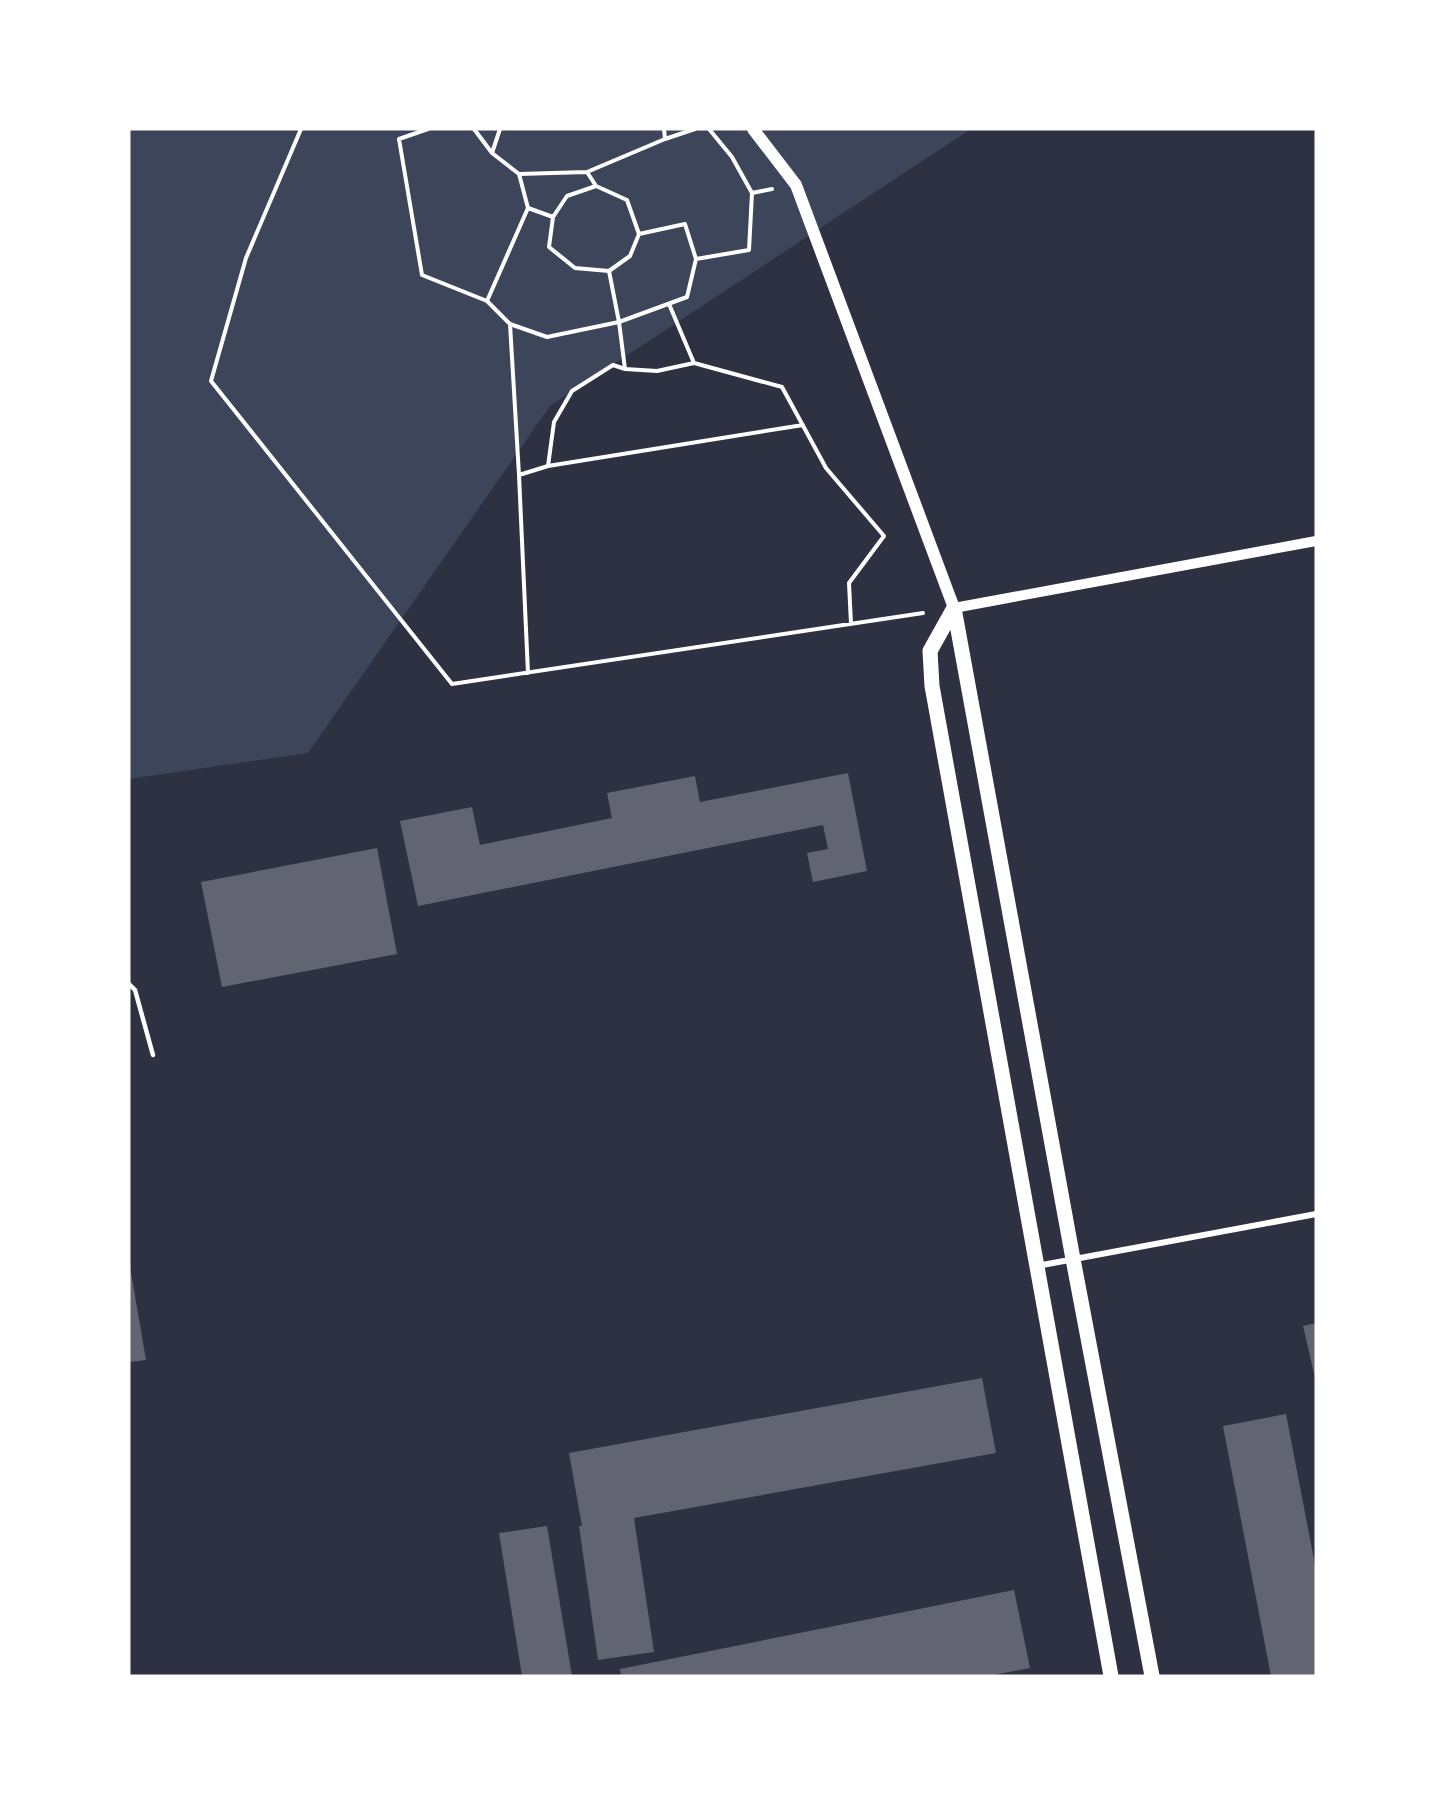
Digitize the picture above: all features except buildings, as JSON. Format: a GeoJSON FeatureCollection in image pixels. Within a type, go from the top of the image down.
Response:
{"type":"FeatureCollection","features":[{"type":"Feature","properties":{"kind":"main road"},"geometry":{"type":"LineString","coordinates":[[753,129],[796,185],[954,608],[1152,1676]]}},
{"type":"Feature","properties":{"kind":"main road"},"geometry":{"type":"LineString","coordinates":[[954,608],[930,651],[932,686],[1111,1676]]}},
{"type":"Feature","properties":{"kind":"street"},"geometry":{"type":"LineString","coordinates":[[954,608],[1316,541]]}},
{"type":"Feature","properties":{"kind":"street"},"geometry":{"type":"LineString","coordinates":[[1037,1266],[1316,1214]]}},
{"type":"Feature","properties":{"kind":"lane"},"geometry":{"type":"LineString","coordinates":[[129,984],[135,990],[153,1055]]}},
{"type":"Feature","properties":{"kind":"path"},"geometry":{"type":"LineString","coordinates":[[301,129],[246,258],[211,381],[452,684],[954,608]]}},
{"type":"Feature","properties":{"kind":"path"},"geometry":{"type":"LineString","coordinates":[[428,129],[399,139],[422,276],[487,301],[510,324],[547,338],[619,322],[687,297],[696,259],[685,224],[639,234]]}},
{"type":"Feature","properties":{"kind":"path"},"geometry":{"type":"LineString","coordinates":[[474,129],[492,153],[519,174],[528,208],[487,301]]}},
{"type":"Feature","properties":{"kind":"path"},"geometry":{"type":"LineString","coordinates":[[492,153],[500,129]]}},
{"type":"Feature","properties":{"kind":"path"},"geometry":{"type":"LineString","coordinates":[[664,129],[665,139]]}},
{"type":"Feature","properties":{"kind":"path"},"geometry":{"type":"LineString","coordinates":[[519,174],[586,172],[695,129]]}},
{"type":"Feature","properties":{"kind":"path"},"geometry":{"type":"LineString","coordinates":[[696,259],[749,250],[752,193],[732,157],[709,129]]}},
{"type":"Feature","properties":{"kind":"path"},"geometry":{"type":"LineString","coordinates":[[586,172],[596,186],[627,200],[639,234],[630,256],[609,271],[575,268],[549,247],[553,217],[567,196],[596,186]]}},
{"type":"Feature","properties":{"kind":"path"},"geometry":{"type":"LineString","coordinates":[[752,193],[796,185]]}},
{"type":"Feature","properties":{"kind":"path"},"geometry":{"type":"LineString","coordinates":[[528,208],[553,217]]}},
{"type":"Feature","properties":{"kind":"path"},"geometry":{"type":"LineString","coordinates":[[609,271],[626,369]]}},
{"type":"Feature","properties":{"kind":"path"},"geometry":{"type":"LineString","coordinates":[[669,304],[694,363]]}},
{"type":"Feature","properties":{"kind":"path"},"geometry":{"type":"LineString","coordinates":[[510,324],[528,673]]}},
{"type":"Feature","properties":{"kind":"path"},"geometry":{"type":"LineString","coordinates":[[548,466],[554,422],[572,391],[613,365],[626,369],[657,371],[694,363],[782,387],[826,468],[884,536],[849,584],[851,624]]}},
{"type":"Feature","properties":{"kind":"path"},"geometry":{"type":"LineString","coordinates":[[519,474],[548,466],[803,425]]}},
{"type":"Feature","properties":{"kind":"shaded area"},"geometry":{"type":"Polygon","coordinates":[[[129,129],[971,129],[550,406],[308,753],[129,779],[129,129]]]}}]}
